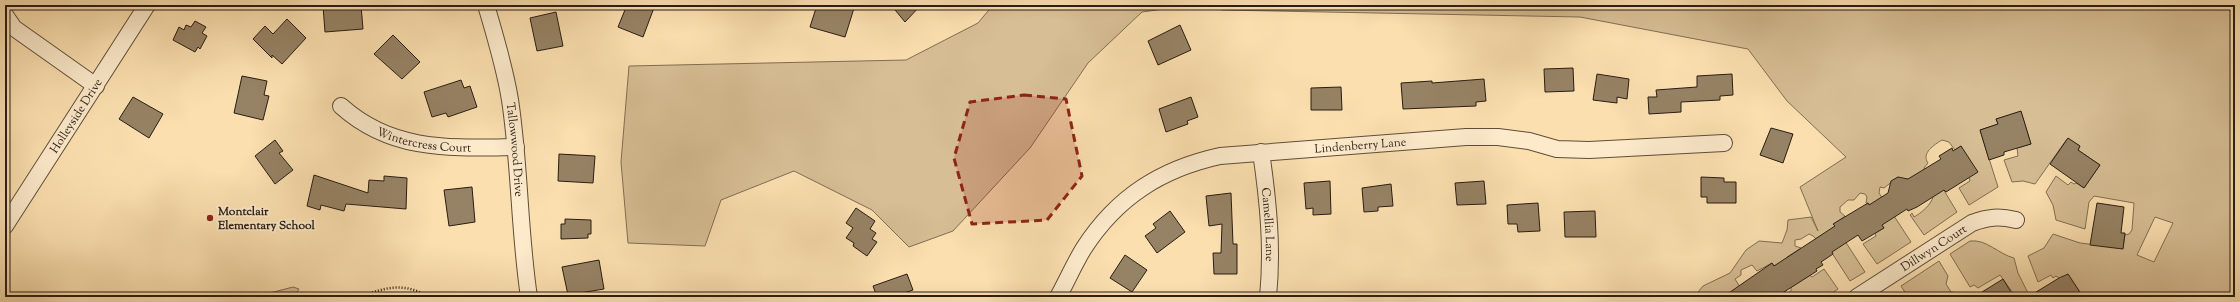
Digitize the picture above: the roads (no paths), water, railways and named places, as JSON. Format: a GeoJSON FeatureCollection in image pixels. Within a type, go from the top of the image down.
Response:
{"type":"FeatureCollection","features":[{"type":"Feature","properties":{"kind":"street","name":"Holleyside Drive"},"geometry":{"type":"LineString","coordinates":[[5,226],[96,86],[146,5]]}},
{"type":"Feature","properties":{"kind":"street","name":"Tallowwood Drive"},"geometry":{"type":"LineString","coordinates":[[486,5],[498,44],[510,99],[516,147],[518,200],[529,297]]}},
{"type":"Feature","properties":{"kind":"street"},"geometry":{"type":"LineString","coordinates":[[5,15],[14,28],[96,86]]}},
{"type":"Feature","properties":{"kind":"street","name":"Wintercress Court"},"geometry":{"type":"LineString","coordinates":[[341,106],[354,117],[376,131],[400,140],[466,148],[516,147]]}},
{"type":"Feature","properties":{"kind":"street","name":"Lindenberry Lane"},"geometry":{"type":"LineString","coordinates":[[1058,297],[1083,249],[1100,226],[1123,202],[1145,185],[1164,174],[1194,162],[1220,156],[1261,152],[1466,137],[1506,138],[1557,149],[1648,149],[1724,143]]}},
{"type":"Feature","properties":{"kind":"street","name":"Camellia Lane"},"geometry":{"type":"LineString","coordinates":[[1261,152],[1268,196],[1270,239],[1268,297]]}},
{"type":"Feature","properties":{"kind":"street","name":"Dillwyn Court"},"geometry":{"type":"LineString","coordinates":[[1857,297],[1972,223],[1988,217],[2001,216],[2016,220]]}},
{"type":"Feature","properties":{"kind":"place","name":"Montclair Elementary School"},"geometry":{"type":"Point","coordinates":[210,218]}}]}
